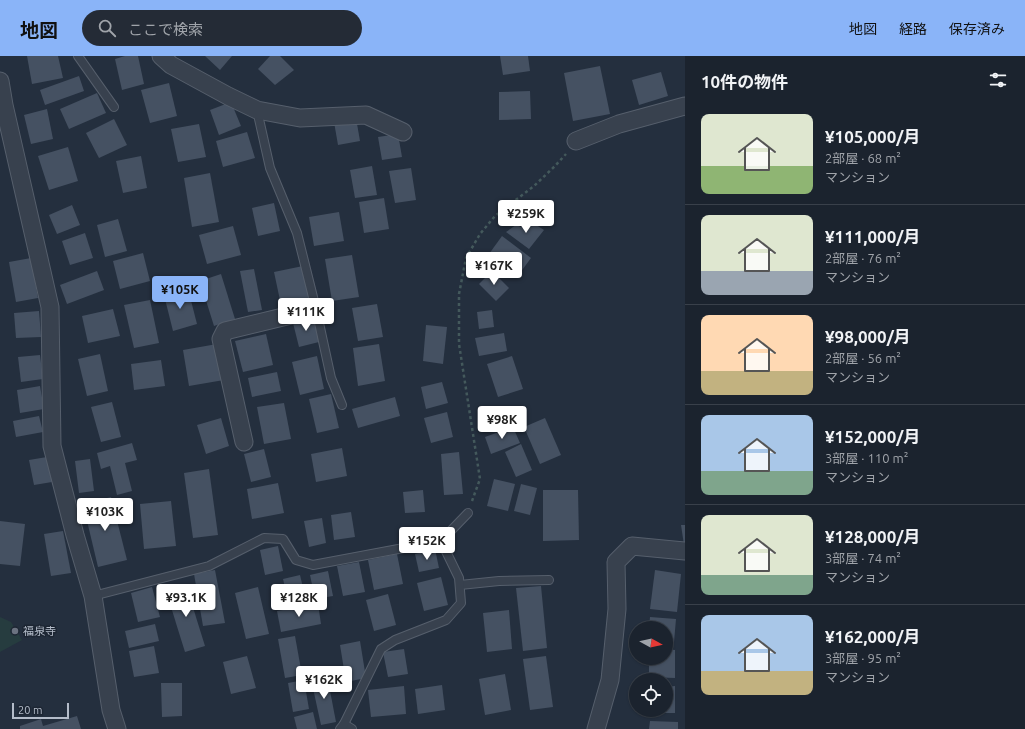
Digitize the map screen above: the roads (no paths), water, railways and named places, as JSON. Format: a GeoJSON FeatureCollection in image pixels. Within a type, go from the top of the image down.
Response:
{"type":"FeatureCollection","features":[{"type":"Feature","properties":{"kind":"street"},"geometry":{"type":"LineString","coordinates":[[161,56],[171,65],[257,110],[300,118],[366,115],[403,132]]}},
{"type":"Feature","properties":{"kind":"street"},"geometry":{"type":"LineString","coordinates":[[0,81],[2,106],[50,307],[52,446],[75,535],[93,596],[111,710],[117,729]]}},
{"type":"Feature","properties":{"kind":"street"},"geometry":{"type":"LineString","coordinates":[[576,141],[619,124],[685,106]]}},
{"type":"Feature","properties":{"kind":"street"},"geometry":{"type":"LineString","coordinates":[[244,442],[221,339],[225,331],[316,309]]}},
{"type":"Feature","properties":{"kind":"street"},"geometry":{"type":"LineString","coordinates":[[596,729],[611,673],[617,609],[616,562],[632,546],[685,551]]}},
{"type":"Feature","properties":{"kind":"lane"},"geometry":{"type":"LineString","coordinates":[[78,56],[114,108]]}},
{"type":"Feature","properties":{"kind":"lane"},"geometry":{"type":"LineString","coordinates":[[257,110],[270,168],[297,233],[331,378],[342,405]]}},
{"type":"Feature","properties":{"kind":"lane"},"geometry":{"type":"LineString","coordinates":[[93,596],[210,566],[264,538],[283,539],[296,560],[313,565],[441,541],[468,513]]}},
{"type":"Feature","properties":{"kind":"lane"},"geometry":{"type":"LineString","coordinates":[[352,729],[342,726],[381,649],[395,640],[446,620],[461,603],[459,578],[441,541]]}},
{"type":"Feature","properties":{"kind":"lane"},"geometry":{"type":"LineString","coordinates":[[460,585],[500,581],[549,580]]}},
{"type":"Feature","properties":{"kind":"place","name":"福泉寺"},"geometry":{"type":"Point","coordinates":[15,631]}}]}
